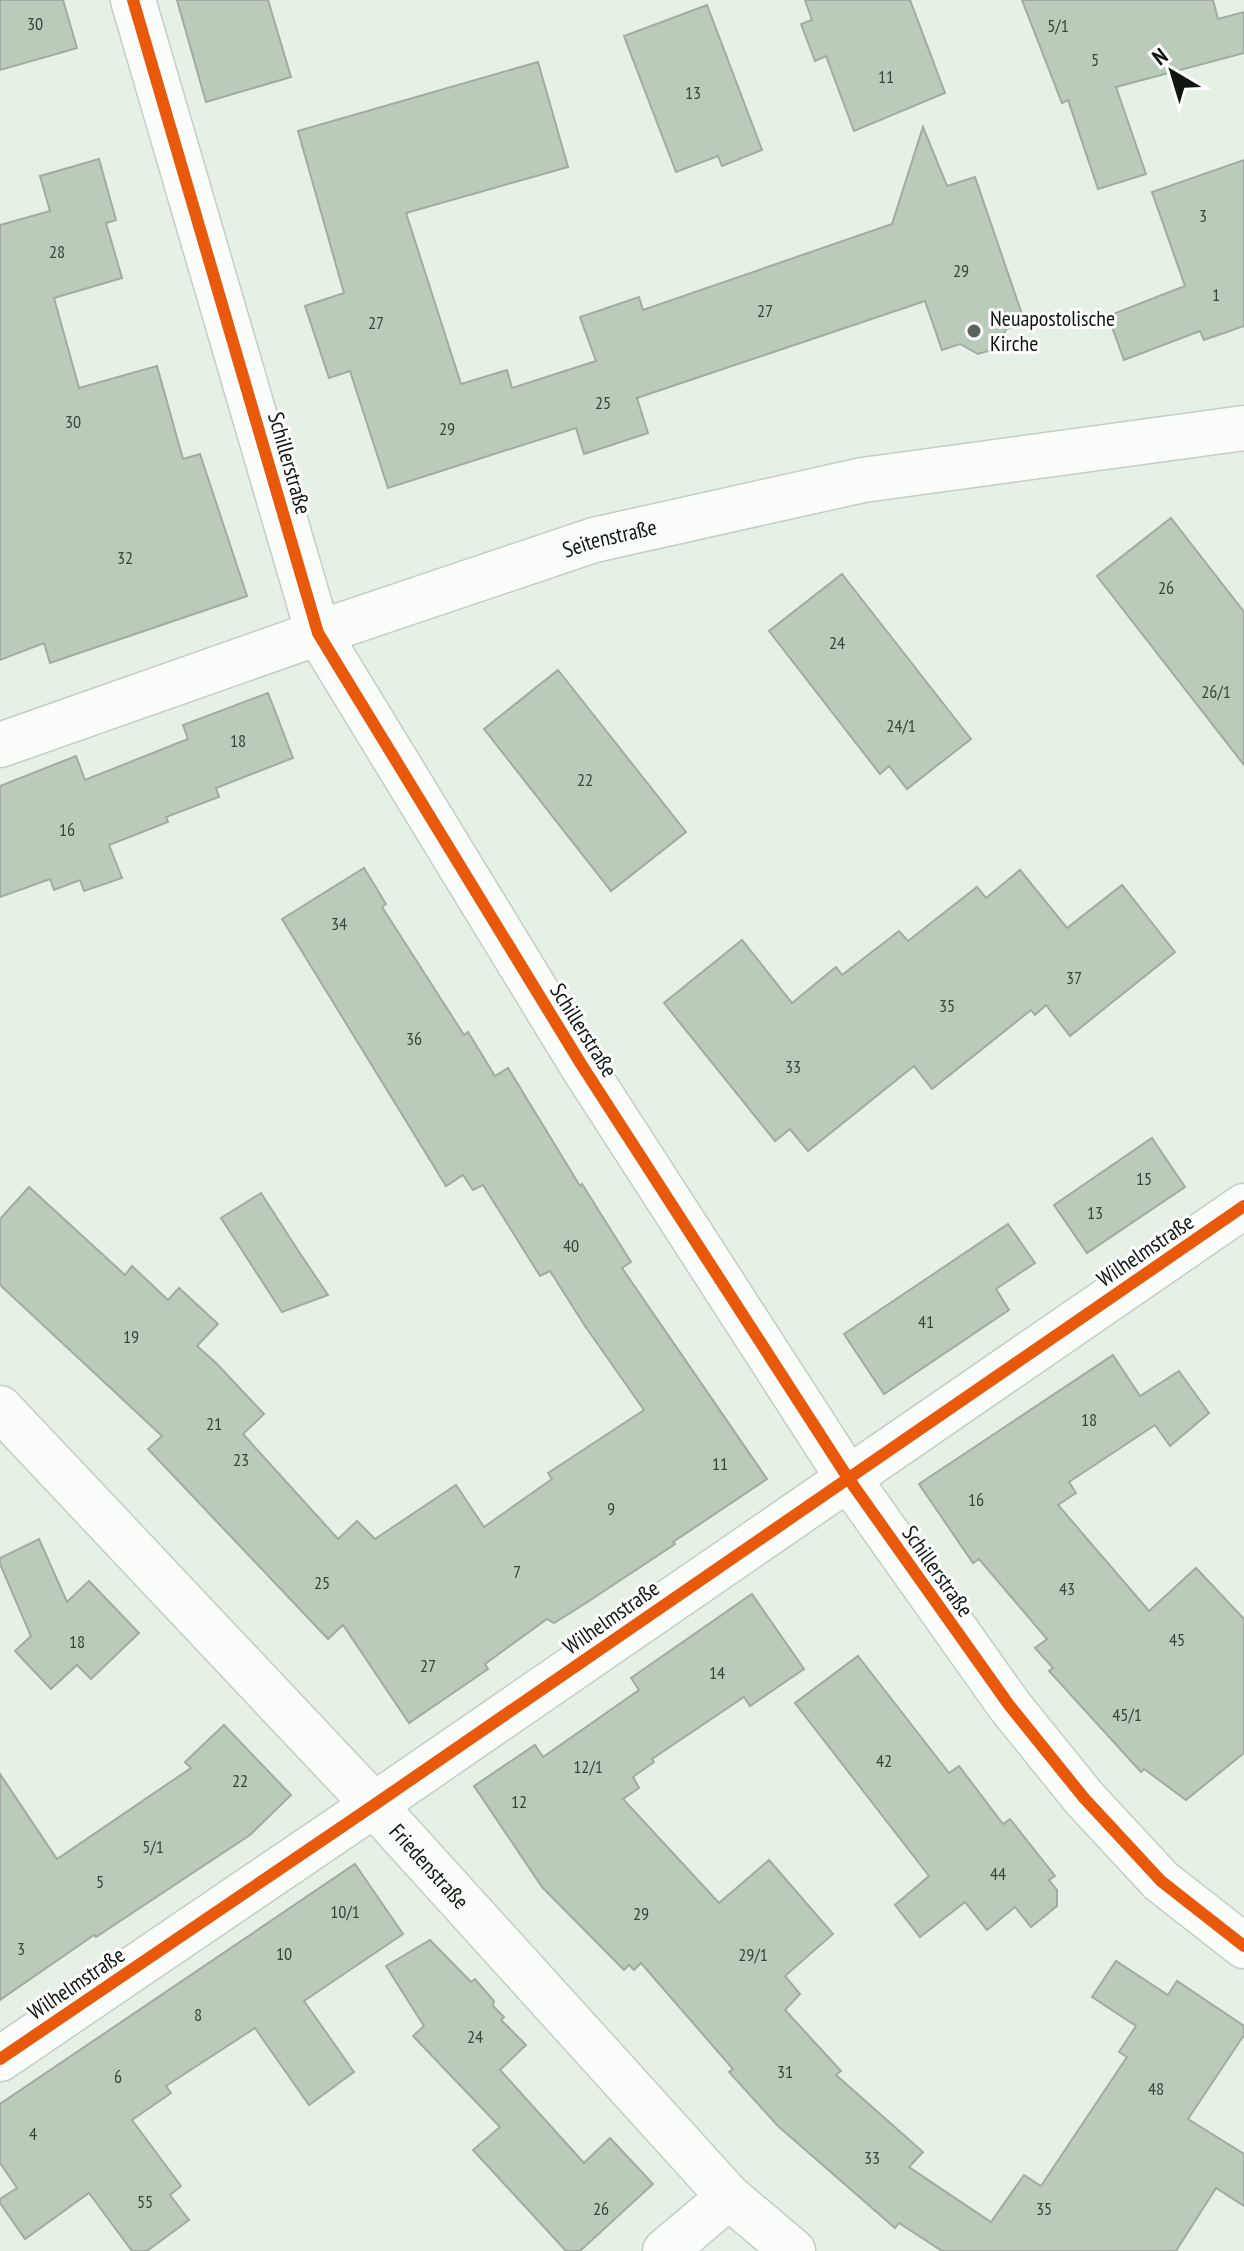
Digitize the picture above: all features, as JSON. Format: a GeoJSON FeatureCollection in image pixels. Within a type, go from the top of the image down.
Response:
{"type":"FeatureCollection","features":[{"type":"Feature","properties":{"kind":"street","name":"Schillerstraße"},"geometry":{"type":"LineString","coordinates":[[133,0],[318,633],[581,1064],[848,1478],[1009,1705],[1084,1798],[1161,1881],[1244,1946]]}},
{"type":"Feature","properties":{"kind":"street","name":"Seitenstraße"},"geometry":{"type":"LineString","coordinates":[[0,745],[594,540],[863,480],[1244,428]]}},
{"type":"Feature","properties":{"kind":"street","name":"Wilhelmstraße"},"geometry":{"type":"LineString","coordinates":[[0,2059],[1244,1206]]}},
{"type":"Feature","properties":{"kind":"street","name":"Friedenstraße"},"geometry":{"type":"LineString","coordinates":[[0,1408],[374,1805],[729,2197],[793,2251]]}},
{"type":"Feature","properties":{"kind":"street"},"geometry":{"type":"LineString","coordinates":[[665,2251],[729,2197]]}},
{"type":"Feature","properties":{"kind":"building"},"geometry":{"type":"Polygon","coordinates":[[[0,0],[63,0],[77,48],[0,70],[0,0]]]}},
{"type":"Feature","properties":{"kind":"building"},"geometry":{"type":"Polygon","coordinates":[[[177,0],[268,0],[291,77],[206,102],[177,0]]]}},
{"type":"Feature","properties":{"kind":"building"},"geometry":{"type":"Polygon","coordinates":[[[805,0],[910,0],[945,93],[854,131],[826,56],[815,61],[801,24],[812,20],[805,0]]]}},
{"type":"Feature","properties":{"kind":"building"},"geometry":{"type":"Polygon","coordinates":[[[1022,0],[1213,0],[1218,19],[1244,12],[1244,53],[1116,87],[1146,174],[1098,189],[1068,100],[1062,103],[1022,0]]]}},
{"type":"Feature","properties":{"kind":"building"},"geometry":{"type":"Polygon","coordinates":[[[707,5],[762,150],[722,166],[718,156],[676,172],[624,36],[707,5]]]}},
{"type":"Feature","properties":{"kind":"building"},"geometry":{"type":"Polygon","coordinates":[[[538,62],[568,167],[406,213],[461,384],[507,370],[512,388],[596,361],[580,317],[639,297],[643,310],[892,224],[923,127],[947,186],[975,177],[1025,323],[1006,329],[998,348],[978,354],[960,344],[942,350],[925,301],[637,398],[648,433],[584,454],[576,428],[388,488],[350,371],[329,378],[305,306],[344,293],[298,131],[538,62]]]}},
{"type":"Feature","properties":{"kind":"building"},"geometry":{"type":"Polygon","coordinates":[[[99,159],[116,220],[106,223],[122,278],[54,298],[79,388],[157,366],[183,459],[200,454],[247,596],[50,663],[44,643],[0,660],[0,225],[50,211],[40,176],[99,159]]]}},
{"type":"Feature","properties":{"kind":"building"},"geometry":{"type":"Polygon","coordinates":[[[1244,160],[1244,326],[1204,340],[1200,331],[1124,360],[1108,316],[1185,286],[1152,192],[1244,160]]]}},
{"type":"Feature","properties":{"kind":"building"},"geometry":{"type":"Polygon","coordinates":[[[1171,518],[1244,612],[1244,765],[1097,576],[1171,518]]]}},
{"type":"Feature","properties":{"kind":"building"},"geometry":{"type":"Polygon","coordinates":[[[842,574],[971,739],[907,789],[889,766],[880,774],[769,631],[842,574]]]}},
{"type":"Feature","properties":{"kind":"building"},"geometry":{"type":"Polygon","coordinates":[[[558,670],[686,832],[611,891],[484,729],[558,670]]]}},
{"type":"Feature","properties":{"kind":"building"},"geometry":{"type":"Polygon","coordinates":[[[268,693],[293,758],[216,788],[219,797],[166,817],[168,822],[109,845],[122,878],[84,891],[80,880],[54,890],[50,879],[0,897],[0,786],[76,756],[85,780],[188,739],[183,725],[268,693]]]}},
{"type":"Feature","properties":{"kind":"building"},"geometry":{"type":"Polygon","coordinates":[[[364,868],[386,904],[382,907],[464,1035],[468,1032],[495,1076],[508,1068],[631,1262],[622,1268],[767,1479],[586,1603],[554,1623],[547,1619],[485,1664],[488,1669],[409,1723],[343,1625],[328,1639],[148,1449],[162,1436],[0,1285],[0,1219],[29,1187],[125,1275],[132,1266],[168,1300],[179,1288],[218,1324],[197,1346],[264,1414],[243,1434],[338,1539],[357,1521],[375,1539],[456,1485],[484,1527],[552,1479],[548,1473],[644,1410],[550,1271],[540,1276],[483,1185],[473,1190],[463,1175],[446,1186],[282,919],[364,868]]]}},
{"type":"Feature","properties":{"kind":"building"},"geometry":{"type":"Polygon","coordinates":[[[1020,870],[1067,928],[1122,885],[1175,952],[1070,1036],[1046,1005],[1035,1015],[1031,1010],[932,1089],[914,1066],[808,1151],[790,1129],[775,1141],[664,1003],[742,940],[792,1003],[836,967],[842,975],[899,931],[908,941],[977,887],[986,898],[1020,870]]]}},
{"type":"Feature","properties":{"kind":"building"},"geometry":{"type":"Polygon","coordinates":[[[1152,1138],[1185,1187],[1087,1253],[1054,1205],[1152,1138]]]}},
{"type":"Feature","properties":{"kind":"building"},"geometry":{"type":"Polygon","coordinates":[[[261,1193],[328,1295],[282,1312],[221,1218],[261,1193]]]}},
{"type":"Feature","properties":{"kind":"building"},"geometry":{"type":"Polygon","coordinates":[[[1008,1224],[1035,1263],[996,1289],[1009,1310],[884,1394],[844,1334],[1008,1224]]]}},
{"type":"Feature","properties":{"kind":"building"},"geometry":{"type":"Polygon","coordinates":[[[1113,1355],[1140,1396],[1179,1371],[1209,1413],[1170,1446],[1155,1425],[1069,1482],[1076,1493],[1058,1505],[1149,1611],[1196,1568],[1244,1619],[1244,1753],[1186,1800],[1144,1769],[1141,1772],[1049,1671],[1053,1668],[1035,1648],[1047,1639],[979,1559],[973,1563],[919,1484],[1113,1355]]]}},
{"type":"Feature","properties":{"kind":"building"},"geometry":{"type":"Polygon","coordinates":[[[39,1539],[67,1602],[89,1581],[139,1633],[91,1679],[77,1665],[51,1689],[15,1651],[31,1636],[0,1564],[0,1558],[39,1539]]]}},
{"type":"Feature","properties":{"kind":"building"},"geometry":{"type":"Polygon","coordinates":[[[752,1594],[804,1669],[750,1706],[744,1697],[652,1759],[654,1762],[633,1777],[639,1788],[623,1799],[719,1903],[769,1860],[833,1934],[785,1976],[800,1994],[785,2010],[841,2071],[836,2075],[923,2152],[909,2167],[991,2222],[1024,2175],[1041,2186],[1127,2057],[1119,2052],[1136,2026],[1092,1997],[1116,1961],[1168,1995],[1177,1981],[1244,2026],[1244,2035],[1188,2119],[1244,2154],[1244,2206],[1216,2188],[1176,2251],[942,2251],[899,2223],[895,2228],[778,2126],[729,2072],[733,2069],[641,1963],[634,1970],[629,1965],[624,1970],[542,1887],[474,1786],[535,1745],[543,1757],[639,1690],[631,1678],[752,1594]]]}},
{"type":"Feature","properties":{"kind":"building"},"geometry":{"type":"Polygon","coordinates":[[[858,1656],[949,1773],[959,1766],[1003,1824],[1010,1819],[1055,1876],[1049,1880],[1057,1890],[1057,1906],[1031,1927],[1015,1907],[987,1930],[965,1902],[920,1937],[895,1905],[929,1876],[795,1703],[858,1656]]]}},
{"type":"Feature","properties":{"kind":"building"},"geometry":{"type":"Polygon","coordinates":[[[224,1725],[291,1795],[250,1835],[96,1937],[94,1935],[0,2000],[0,1774],[57,1859],[191,1768],[185,1762],[224,1725]]]}},
{"type":"Feature","properties":{"kind":"building"},"geometry":{"type":"Polygon","coordinates":[[[355,1864],[403,1934],[304,2001],[354,2072],[309,2105],[255,2028],[166,2086],[171,2093],[132,2120],[181,2186],[170,2195],[189,2220],[147,2251],[132,2251],[89,2193],[25,2239],[0,2203],[0,2199],[17,2188],[0,2163],[0,2104],[355,1864]]]}},
{"type":"Feature","properties":{"kind":"building"},"geometry":{"type":"Polygon","coordinates":[[[430,1940],[471,1982],[475,1979],[494,2001],[493,2006],[504,2017],[501,2020],[526,2045],[500,2070],[584,2163],[610,2138],[653,2184],[580,2251],[566,2251],[473,2150],[500,2127],[413,2036],[424,2026],[386,1966],[430,1940]]]}},
{"type":"Feature","properties":{"kind":"cycle path"},"geometry":{"type":"LineString","coordinates":[[133,0],[318,633],[581,1064],[848,1478],[1009,1705],[1084,1798],[1161,1881],[1244,1946]]}},
{"type":"Feature","properties":{"kind":"cycle path"},"geometry":{"type":"LineString","coordinates":[[0,2059],[1244,1206]]}},
{"type":"Feature","properties":{"kind":"place","name":"Neuapostolische Kirche"},"geometry":{"type":"Point","coordinates":[974,331]}}]}
